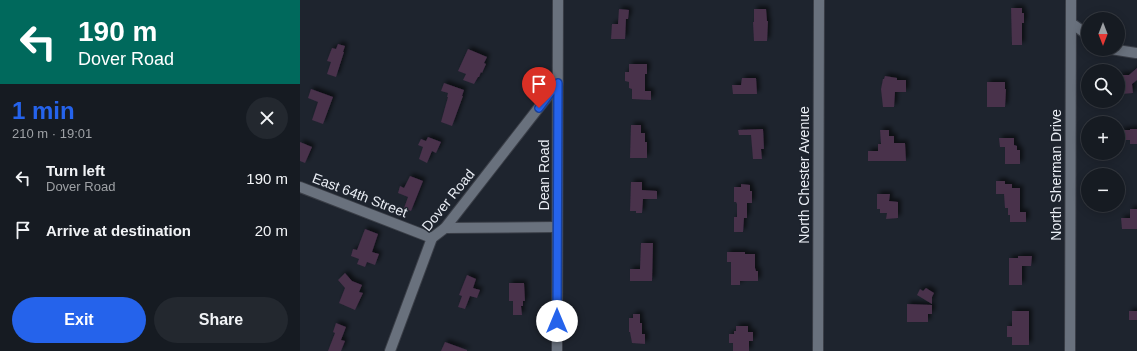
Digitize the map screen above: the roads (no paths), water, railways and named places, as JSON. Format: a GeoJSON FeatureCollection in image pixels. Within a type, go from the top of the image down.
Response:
{"type":"FeatureCollection","features":[{"type":"Feature","properties":{"kind":"street","name":"Dean Road"},"geometry":{"type":"LineString","coordinates":[[557,351],[558,0]]}},
{"type":"Feature","properties":{"kind":"street","name":"North Chester Avenue"},"geometry":{"type":"LineString","coordinates":[[818,351],[819,0]]}},
{"type":"Feature","properties":{"kind":"street","name":"North Sherman Drive"},"geometry":{"type":"LineString","coordinates":[[1070,351],[1071,0]]}},
{"type":"Feature","properties":{"kind":"street"},"geometry":{"type":"LineString","coordinates":[[1071,23],[1081,30]]}},
{"type":"Feature","properties":{"kind":"street"},"geometry":{"type":"LineString","coordinates":[[1125,51],[1136,53]]}},
{"type":"Feature","properties":{"kind":"street","name":"Dover Road"},"geometry":{"type":"LineString","coordinates":[[390,351],[432,238],[445,228],[558,83]]}},
{"type":"Feature","properties":{"kind":"street","name":"East 64th Street"},"geometry":{"type":"LineString","coordinates":[[300,187],[432,238]]}},
{"type":"Feature","properties":{"kind":"street"},"geometry":{"type":"LineString","coordinates":[[445,228],[558,227]]}}]}
